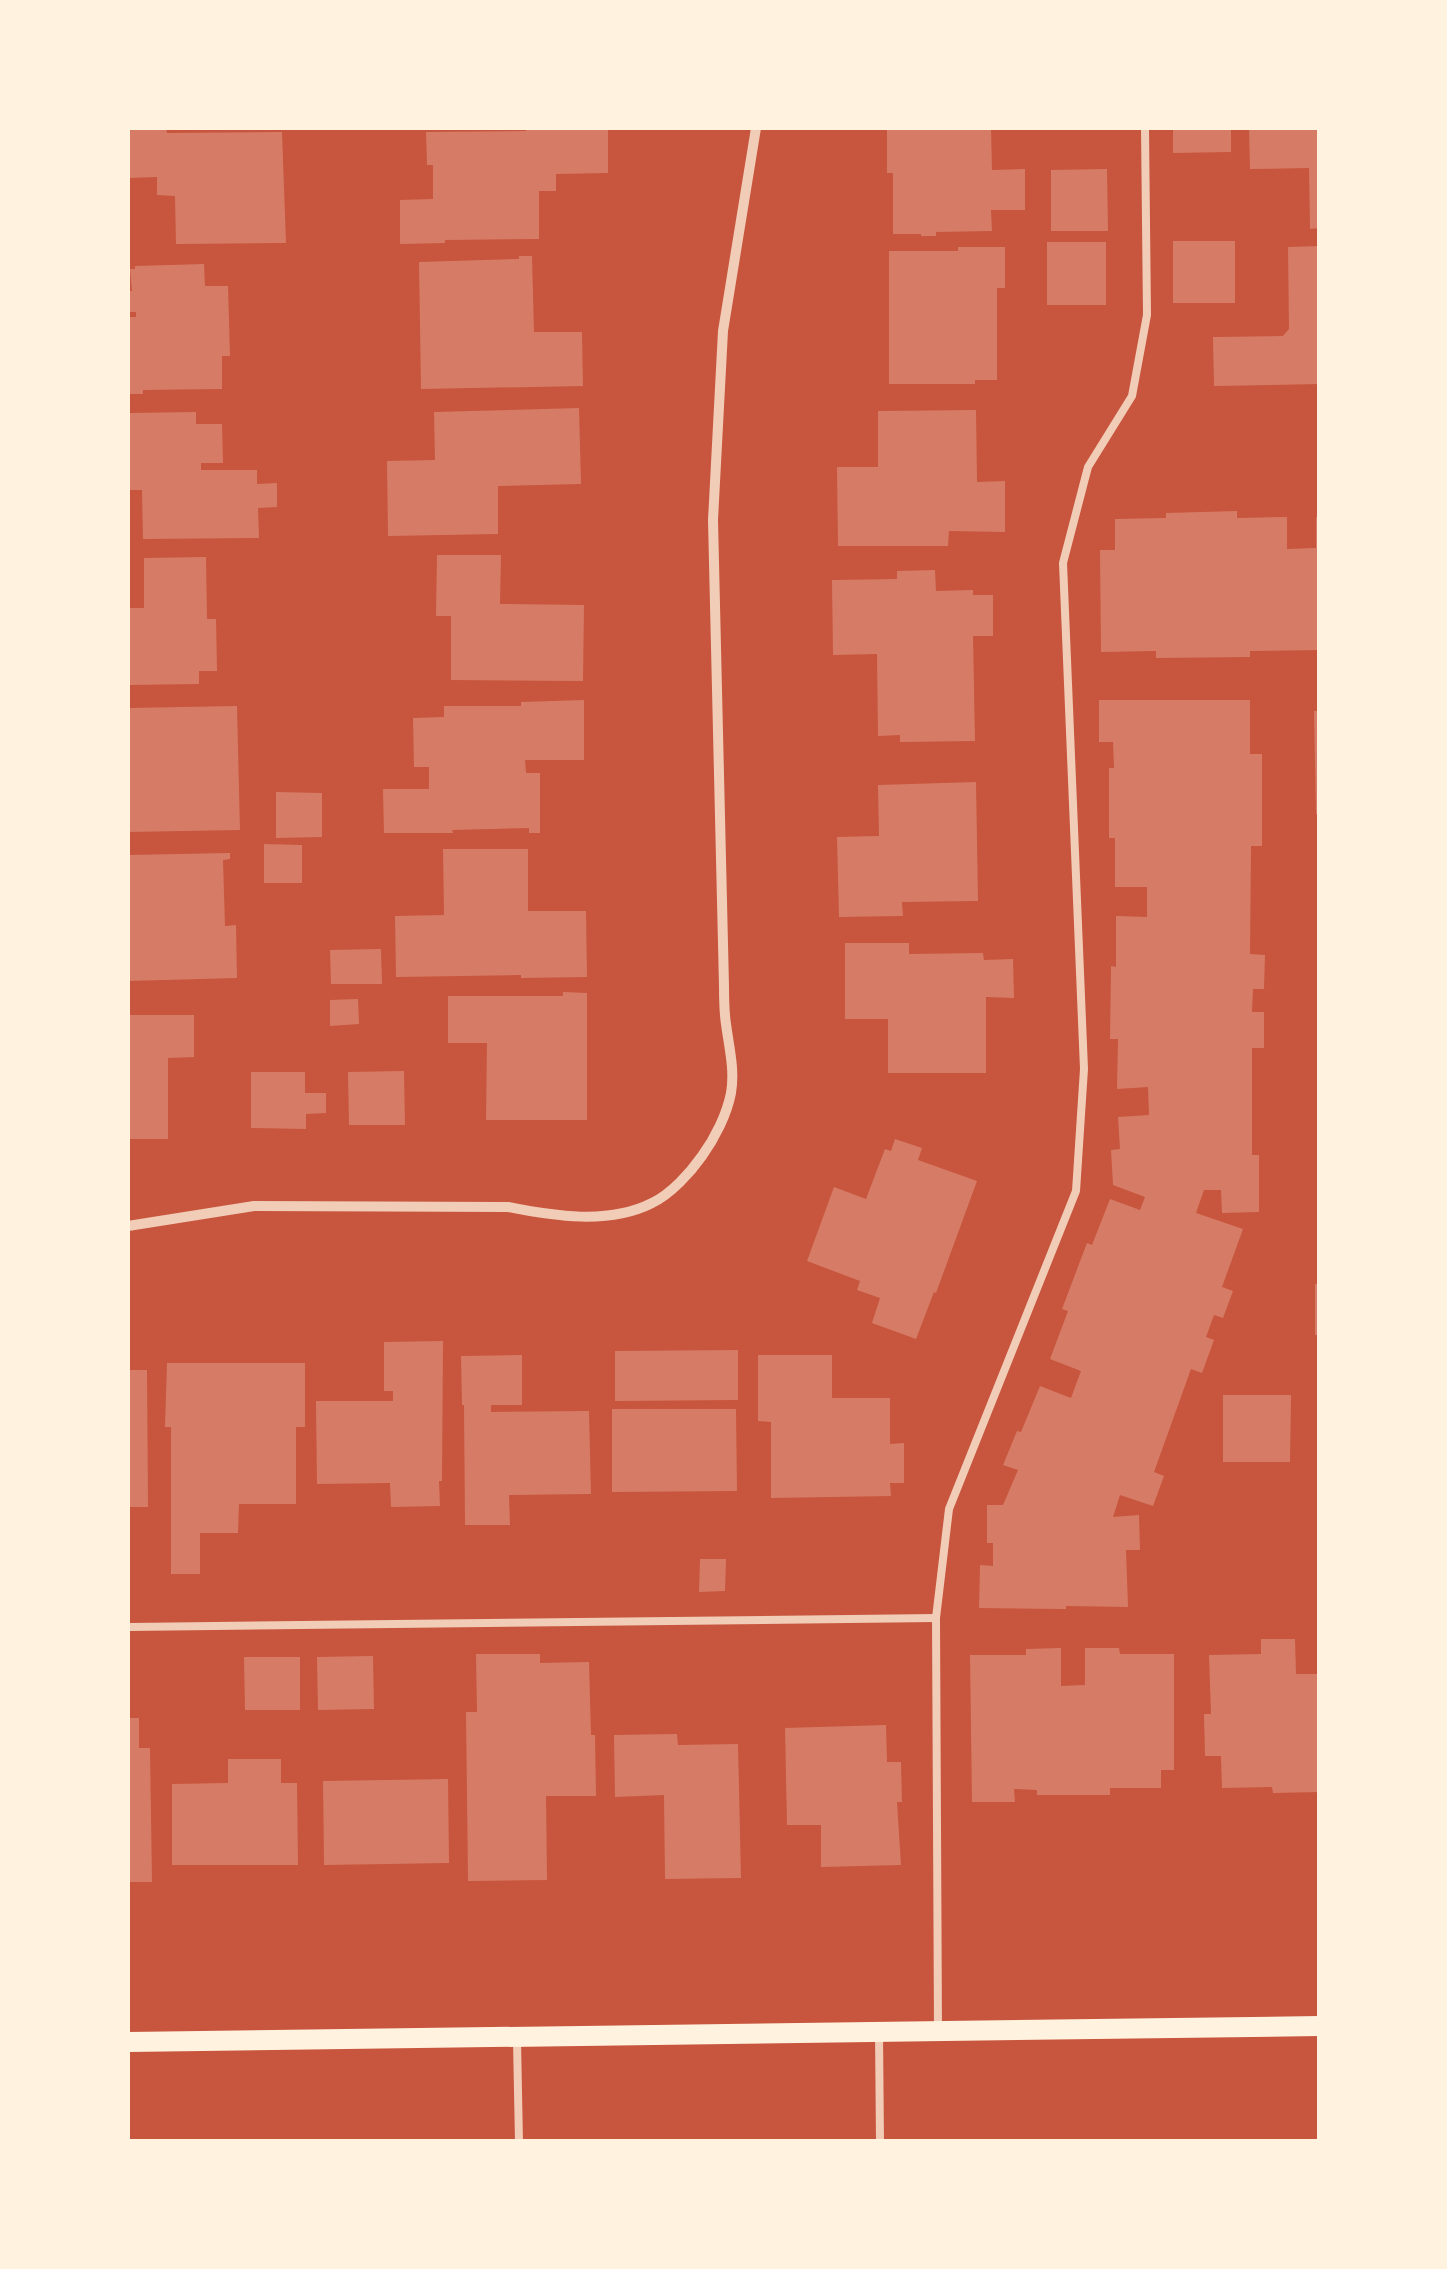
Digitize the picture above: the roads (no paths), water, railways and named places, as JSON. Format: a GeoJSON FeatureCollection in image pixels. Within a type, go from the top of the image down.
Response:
{"type":"FeatureCollection","features":[{"type":"Feature","properties":{"kind":"main road"},"geometry":{"type":"LineString","coordinates":[[128,2042],[1320,2026]]}},
{"type":"Feature","properties":{"kind":"street"},"geometry":{"type":"LineString","coordinates":[[128,1226],[254,1206],[508,1208],[592,1217],[652,1203],[694,1168],[714,1135],[731,1094],[732,1063],[724,1003],[712,520],[723,331],[756,128]]}},
{"type":"Feature","properties":{"kind":"lane"},"geometry":{"type":"LineString","coordinates":[[938,2032],[936,1618],[949,1509],[1076,1191],[1084,1069],[1064,562],[1088,468],[1132,396],[1135,380],[1146,316],[1145,128]]}},
{"type":"Feature","properties":{"kind":"lane"},"geometry":{"type":"LineString","coordinates":[[128,1627],[936,1618]]}},
{"type":"Feature","properties":{"kind":"lane"},"geometry":{"type":"LineString","coordinates":[[879,2033],[880,2142]]}},
{"type":"Feature","properties":{"kind":"lane"},"geometry":{"type":"LineString","coordinates":[[516,2036],[519,2142]]}}]}
